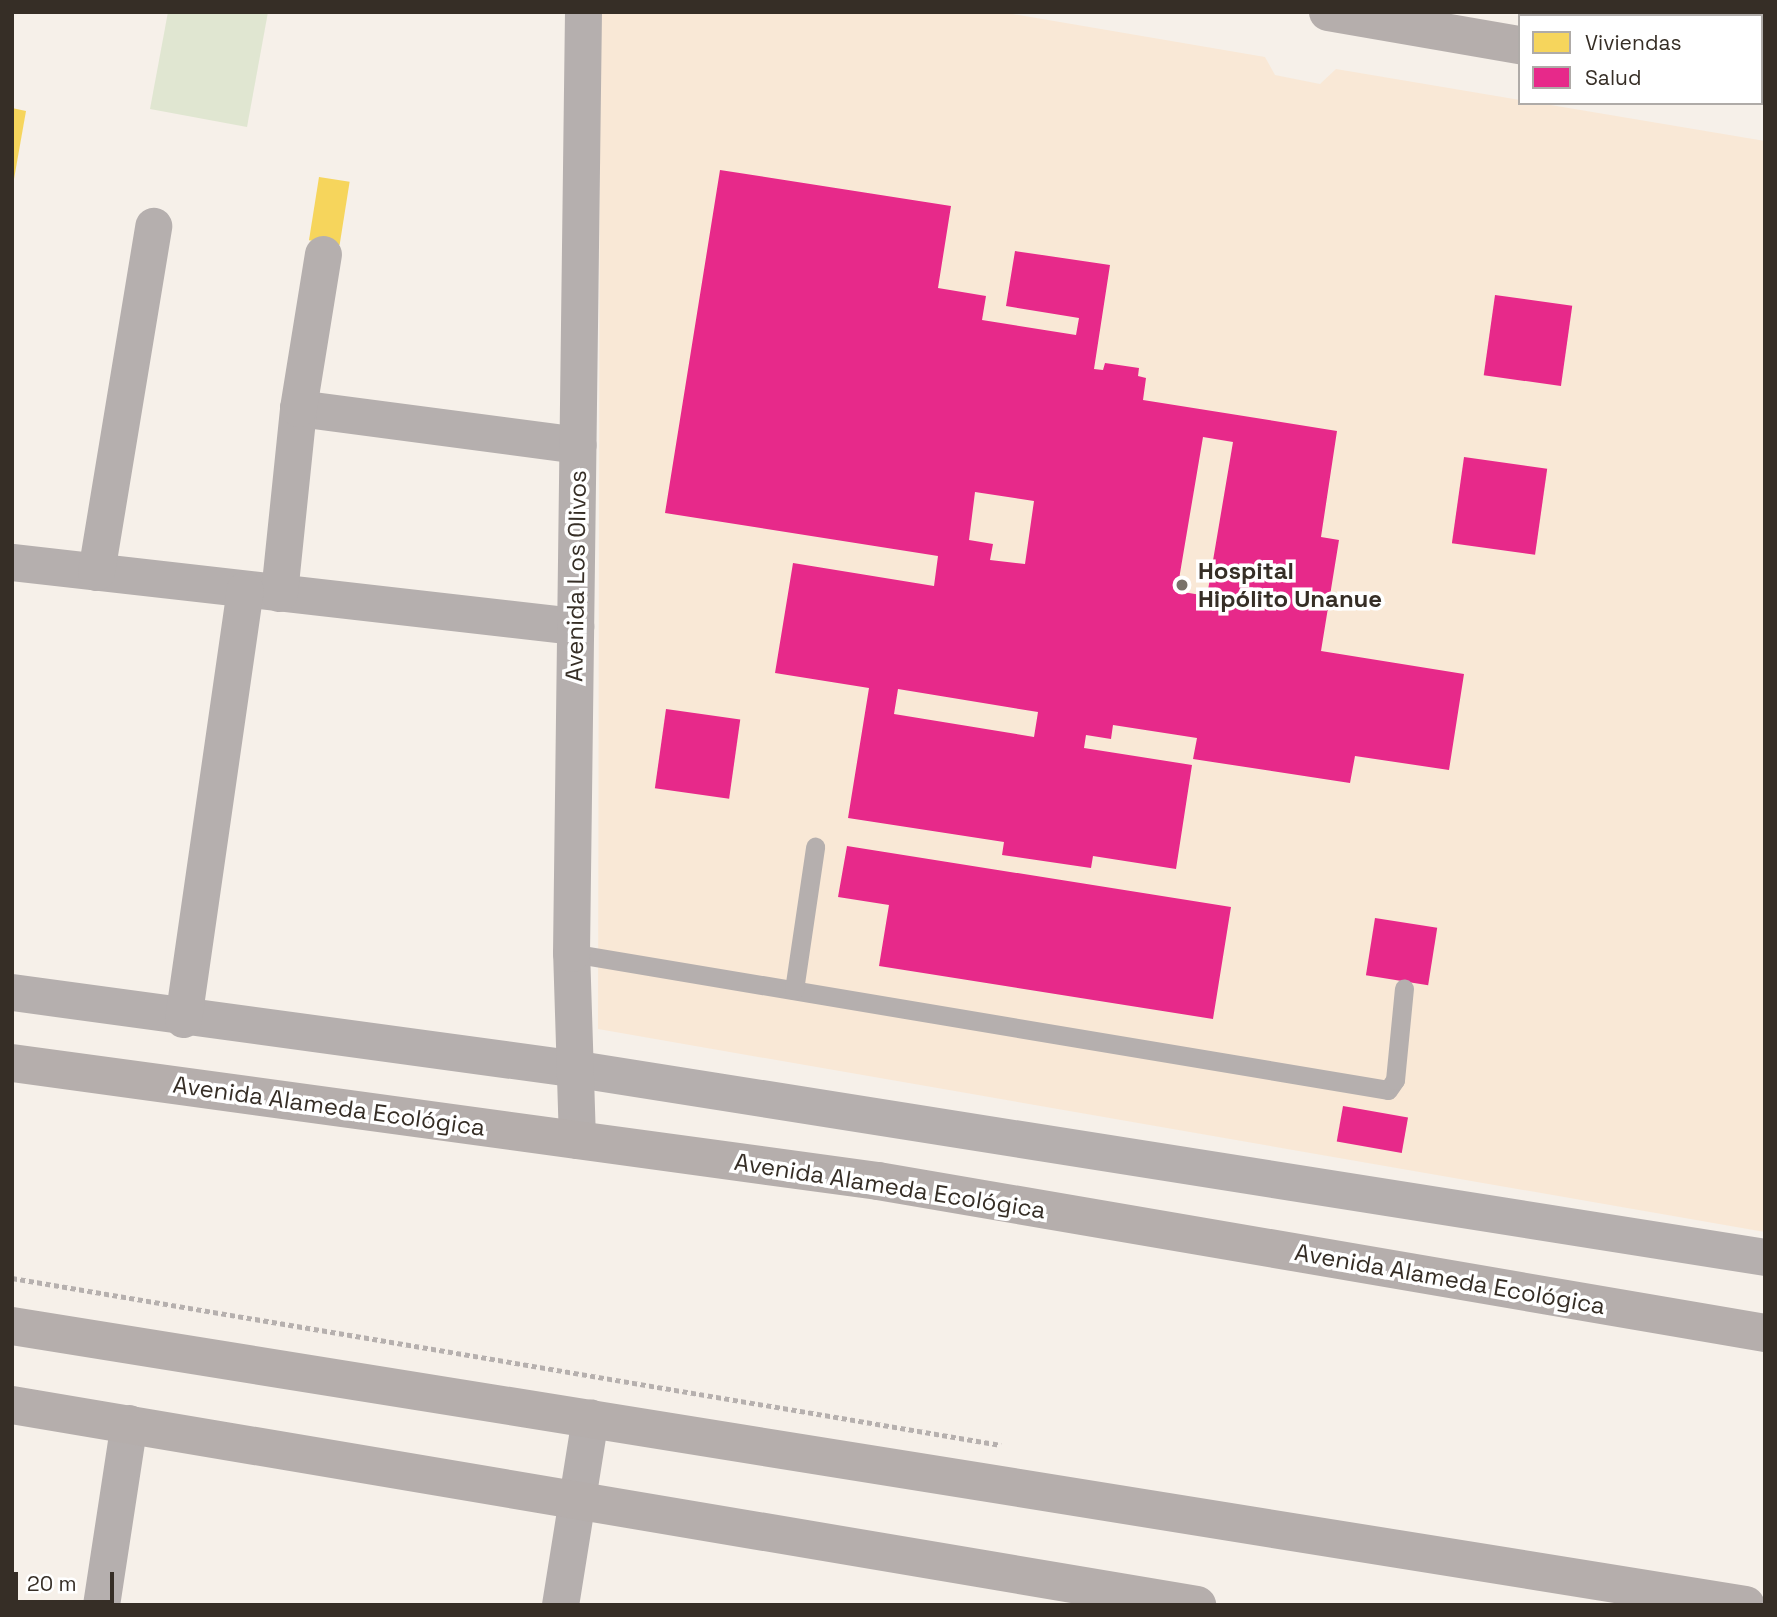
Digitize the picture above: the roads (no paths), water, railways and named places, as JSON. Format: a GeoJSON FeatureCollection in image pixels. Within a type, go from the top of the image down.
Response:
{"type":"FeatureCollection","features":[{"type":"Feature","properties":{"kind":"main road"},"geometry":{"type":"LineString","coordinates":[[1328,12],[1518,45]]}},
{"type":"Feature","properties":{"kind":"main road","name":"Avenida Alameda Ecológica"},"geometry":{"type":"LineString","coordinates":[[12,1063],[877,1181],[1765,1333]]}},
{"type":"Feature","properties":{"kind":"main road"},"geometry":{"type":"LineString","coordinates":[[12,1326],[1746,1605]]}},
{"type":"Feature","properties":{"kind":"main road"},"geometry":{"type":"LineString","coordinates":[[12,1405],[578,1497],[1148,1601],[1197,1605]]}},
{"type":"Feature","properties":{"kind":"street","name":"Avenida Los Olivos"},"geometry":{"type":"LineString","coordinates":[[577,1140],[578,1069],[571,953],[583,12]]}},
{"type":"Feature","properties":{"kind":"street"},"geometry":{"type":"LineString","coordinates":[[96,572],[153,226]]}},
{"type":"Feature","properties":{"kind":"street"},"geometry":{"type":"LineString","coordinates":[[183,1019],[298,408],[323,254]]}},
{"type":"Feature","properties":{"kind":"street"},"geometry":{"type":"LineString","coordinates":[[298,408],[578,445]]}},
{"type":"Feature","properties":{"kind":"street"},"geometry":{"type":"LineString","coordinates":[[12,562],[575,626]]}},
{"type":"Feature","properties":{"kind":"street"},"geometry":{"type":"LineString","coordinates":[[12,992],[183,1019],[578,1069],[1765,1257]]}},
{"type":"Feature","properties":{"kind":"street"},"geometry":{"type":"LineString","coordinates":[[560,1605],[590,1417]]}},
{"type":"Feature","properties":{"kind":"street"},"geometry":{"type":"LineString","coordinates":[[102,1605],[129,1423]]}},
{"type":"Feature","properties":{"kind":"lane"},"geometry":{"type":"LineString","coordinates":[[794,990],[815,847]]}},
{"type":"Feature","properties":{"kind":"lane"},"geometry":{"type":"LineString","coordinates":[[571,953],[1388,1090],[1395,1080],[1404,988]]}},
{"type":"Feature","properties":{"kind":"place","name":"Hospital Hipólito Unanue"},"geometry":{"type":"Point","coordinates":[1182,585]}}]}
